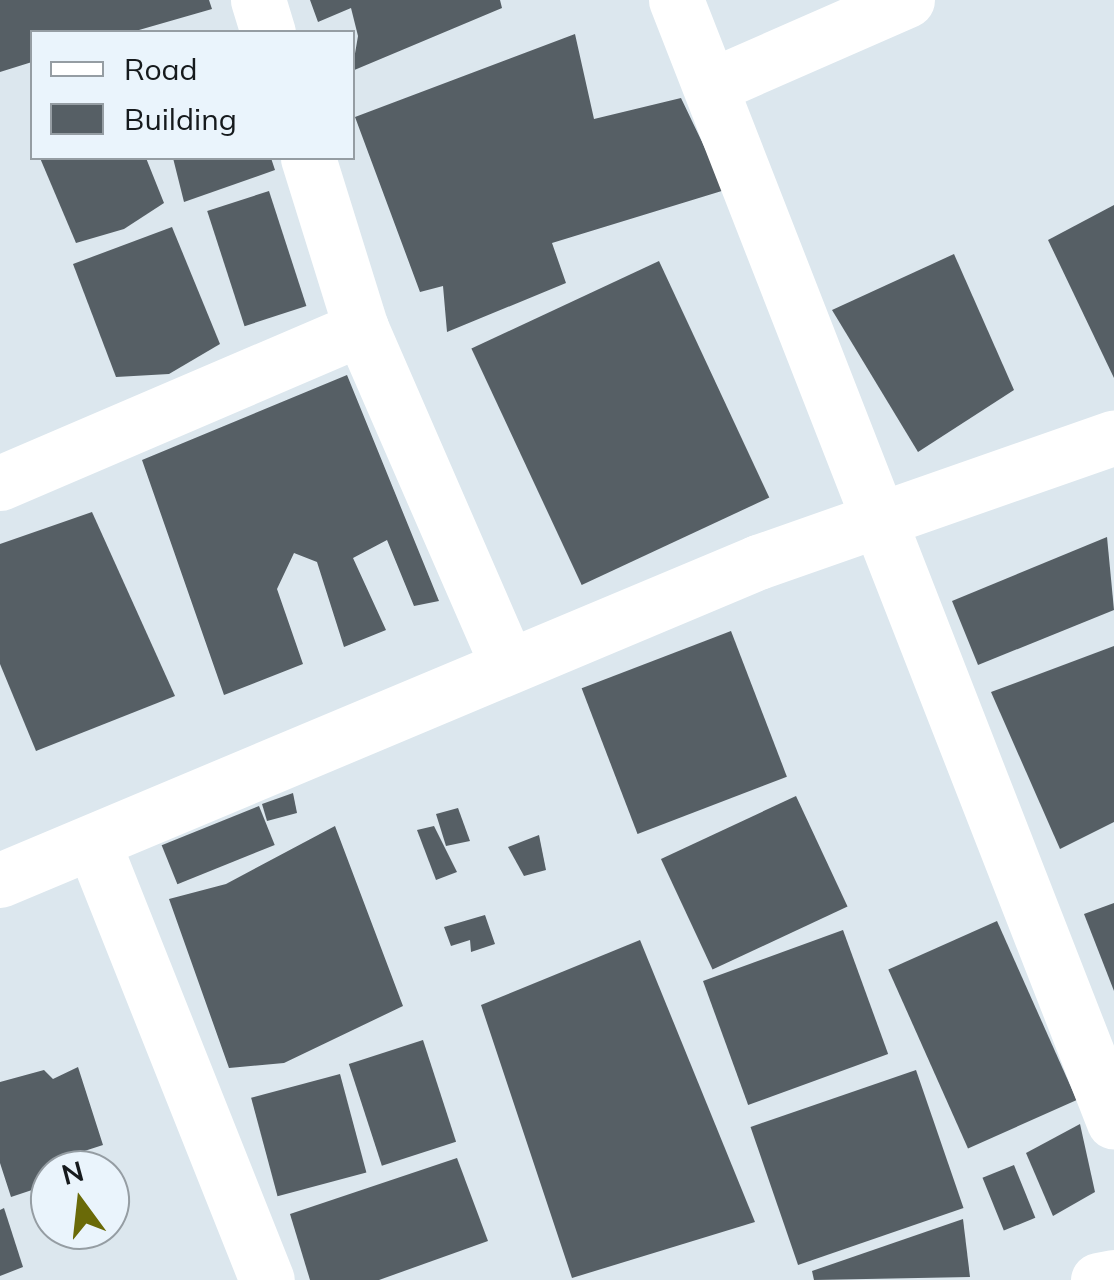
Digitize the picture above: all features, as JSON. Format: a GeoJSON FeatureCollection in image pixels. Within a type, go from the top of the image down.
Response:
{"type":"FeatureCollection","features":[{"type":"Feature","properties":{"kind":"street"},"geometry":{"type":"LineString","coordinates":[[258,0],[267,30]]}},
{"type":"Feature","properties":{"kind":"street"},"geometry":{"type":"LineString","coordinates":[[676,0],[1114,1122]]}},
{"type":"Feature","properties":{"kind":"street"},"geometry":{"type":"LineString","coordinates":[[710,86],[908,0]]}},
{"type":"Feature","properties":{"kind":"street"},"geometry":{"type":"LineString","coordinates":[[309,160],[361,328],[508,666]]}},
{"type":"Feature","properties":{"kind":"street"},"geometry":{"type":"LineString","coordinates":[[0,482],[361,328]]}},
{"type":"Feature","properties":{"kind":"street"},"geometry":{"type":"LineString","coordinates":[[0,880],[508,666],[877,522],[1114,437]]}},
{"type":"Feature","properties":{"kind":"street"},"geometry":{"type":"LineString","coordinates":[[93,844],[267,1280]]}},
{"type":"Feature","properties":{"kind":"street"},"geometry":{"type":"LineString","coordinates":[[1098,1280],[1114,1277]]}},
{"type":"Feature","properties":{"kind":"building"},"geometry":{"type":"Polygon","coordinates":[[[0,0],[209,0],[212,9],[139,30],[30,30],[30,63],[0,72],[0,0]]]}},
{"type":"Feature","properties":{"kind":"building"},"geometry":{"type":"Polygon","coordinates":[[[310,0],[500,0],[502,8],[355,70],[358,36],[351,8],[318,22],[310,0]]]}},
{"type":"Feature","properties":{"kind":"building"},"geometry":{"type":"Polygon","coordinates":[[[575,34],[594,119],[681,98],[725,190],[552,243],[566,283],[447,332],[443,286],[420,292],[355,117],[575,34]]]}},
{"type":"Feature","properties":{"kind":"building"},"geometry":{"type":"Polygon","coordinates":[[[41,160],[147,160],[164,203],[124,229],[76,243],[41,160]]]}},
{"type":"Feature","properties":{"kind":"building"},"geometry":{"type":"Polygon","coordinates":[[[174,160],[272,160],[275,170],[184,202],[174,160]]]}},
{"type":"Feature","properties":{"kind":"building"},"geometry":{"type":"Polygon","coordinates":[[[269,191],[306,306],[245,326],[207,211],[269,191]]]}},
{"type":"Feature","properties":{"kind":"building"},"geometry":{"type":"Polygon","coordinates":[[[1114,205],[1114,378],[1048,240],[1114,205]]]}},
{"type":"Feature","properties":{"kind":"building"},"geometry":{"type":"Polygon","coordinates":[[[172,227],[220,344],[169,374],[116,377],[73,264],[172,227]]]}},
{"type":"Feature","properties":{"kind":"building"},"geometry":{"type":"Polygon","coordinates":[[[954,254],[1014,390],[918,452],[832,310],[954,254]]]}},
{"type":"Feature","properties":{"kind":"building"},"geometry":{"type":"Polygon","coordinates":[[[659,261],[769,498],[582,585],[471,348],[659,261]]]}},
{"type":"Feature","properties":{"kind":"building"},"geometry":{"type":"Polygon","coordinates":[[[347,375],[439,601],[414,606],[387,540],[353,558],[386,630],[344,647],[317,562],[294,553],[277,589],[303,664],[224,695],[142,460],[347,375]]]}},
{"type":"Feature","properties":{"kind":"building"},"geometry":{"type":"Polygon","coordinates":[[[92,512],[175,696],[36,751],[0,664],[0,544],[92,512]]]}},
{"type":"Feature","properties":{"kind":"building"},"geometry":{"type":"Polygon","coordinates":[[[1107,537],[1114,610],[978,665],[952,601],[1107,537]]]}},
{"type":"Feature","properties":{"kind":"building"},"geometry":{"type":"Polygon","coordinates":[[[731,631],[787,777],[638,834],[582,688],[731,631]]]}},
{"type":"Feature","properties":{"kind":"building"},"geometry":{"type":"Polygon","coordinates":[[[1114,646],[1114,822],[1060,849],[991,692],[1114,646]]]}},
{"type":"Feature","properties":{"kind":"building"},"geometry":{"type":"Polygon","coordinates":[[[293,793],[297,813],[267,821],[262,804],[293,793]]]}},
{"type":"Feature","properties":{"kind":"building"},"geometry":{"type":"Polygon","coordinates":[[[796,796],[848,907],[713,970],[661,859],[796,796]]]}},
{"type":"Feature","properties":{"kind":"building"},"geometry":{"type":"Polygon","coordinates":[[[259,806],[275,845],[177,884],[162,845],[259,806]]]}},
{"type":"Feature","properties":{"kind":"building"},"geometry":{"type":"Polygon","coordinates":[[[458,808],[470,841],[446,846],[436,814],[458,808]]]}},
{"type":"Feature","properties":{"kind":"building"},"geometry":{"type":"Polygon","coordinates":[[[335,826],[403,1006],[284,1063],[229,1068],[169,899],[226,884],[335,826]]]}},
{"type":"Feature","properties":{"kind":"building"},"geometry":{"type":"Polygon","coordinates":[[[434,826],[457,872],[436,880],[417,830],[434,826]]]}},
{"type":"Feature","properties":{"kind":"building"},"geometry":{"type":"Polygon","coordinates":[[[539,835],[546,870],[524,876],[508,847],[539,835]]]}},
{"type":"Feature","properties":{"kind":"building"},"geometry":{"type":"Polygon","coordinates":[[[1114,903],[1114,991],[1084,914],[1114,903]]]}},
{"type":"Feature","properties":{"kind":"building"},"geometry":{"type":"Polygon","coordinates":[[[485,915],[495,944],[471,952],[470,940],[451,946],[444,927],[485,915]]]}},
{"type":"Feature","properties":{"kind":"building"},"geometry":{"type":"Polygon","coordinates":[[[997,921],[1077,1100],[968,1148],[888,969],[997,921]]]}},
{"type":"Feature","properties":{"kind":"building"},"geometry":{"type":"Polygon","coordinates":[[[843,930],[888,1054],[748,1105],[703,981],[843,930]]]}},
{"type":"Feature","properties":{"kind":"building"},"geometry":{"type":"Polygon","coordinates":[[[640,940],[755,1222],[572,1278],[481,1005],[640,940]]]}},
{"type":"Feature","properties":{"kind":"building"},"geometry":{"type":"Polygon","coordinates":[[[423,1040],[456,1142],[382,1166],[349,1064],[423,1040]]]}},
{"type":"Feature","properties":{"kind":"building"},"geometry":{"type":"Polygon","coordinates":[[[78,1067],[103,1145],[88,1150],[30,1150],[30,1191],[11,1197],[0,1163],[0,1082],[44,1070],[53,1079],[78,1067]]]}},
{"type":"Feature","properties":{"kind":"building"},"geometry":{"type":"Polygon","coordinates":[[[916,1070],[964,1208],[798,1265],[751,1127],[916,1070]]]}},
{"type":"Feature","properties":{"kind":"building"},"geometry":{"type":"Polygon","coordinates":[[[340,1074],[366,1173],[278,1196],[251,1098],[340,1074]]]}},
{"type":"Feature","properties":{"kind":"building"},"geometry":{"type":"Polygon","coordinates":[[[1080,1124],[1095,1192],[1053,1216],[1026,1153],[1080,1124]]]}},
{"type":"Feature","properties":{"kind":"building"},"geometry":{"type":"Polygon","coordinates":[[[457,1158],[488,1241],[379,1280],[310,1280],[290,1214],[457,1158]]]}},
{"type":"Feature","properties":{"kind":"building"},"geometry":{"type":"Polygon","coordinates":[[[1014,1165],[1035,1218],[1004,1231],[982,1178],[1014,1165]]]}},
{"type":"Feature","properties":{"kind":"building"},"geometry":{"type":"Polygon","coordinates":[[[4,1208],[23,1267],[0,1276],[0,1210],[4,1208]]]}},
{"type":"Feature","properties":{"kind":"building"},"geometry":{"type":"Polygon","coordinates":[[[963,1219],[970,1277],[814,1280],[812,1271],[963,1219]]]}}]}
